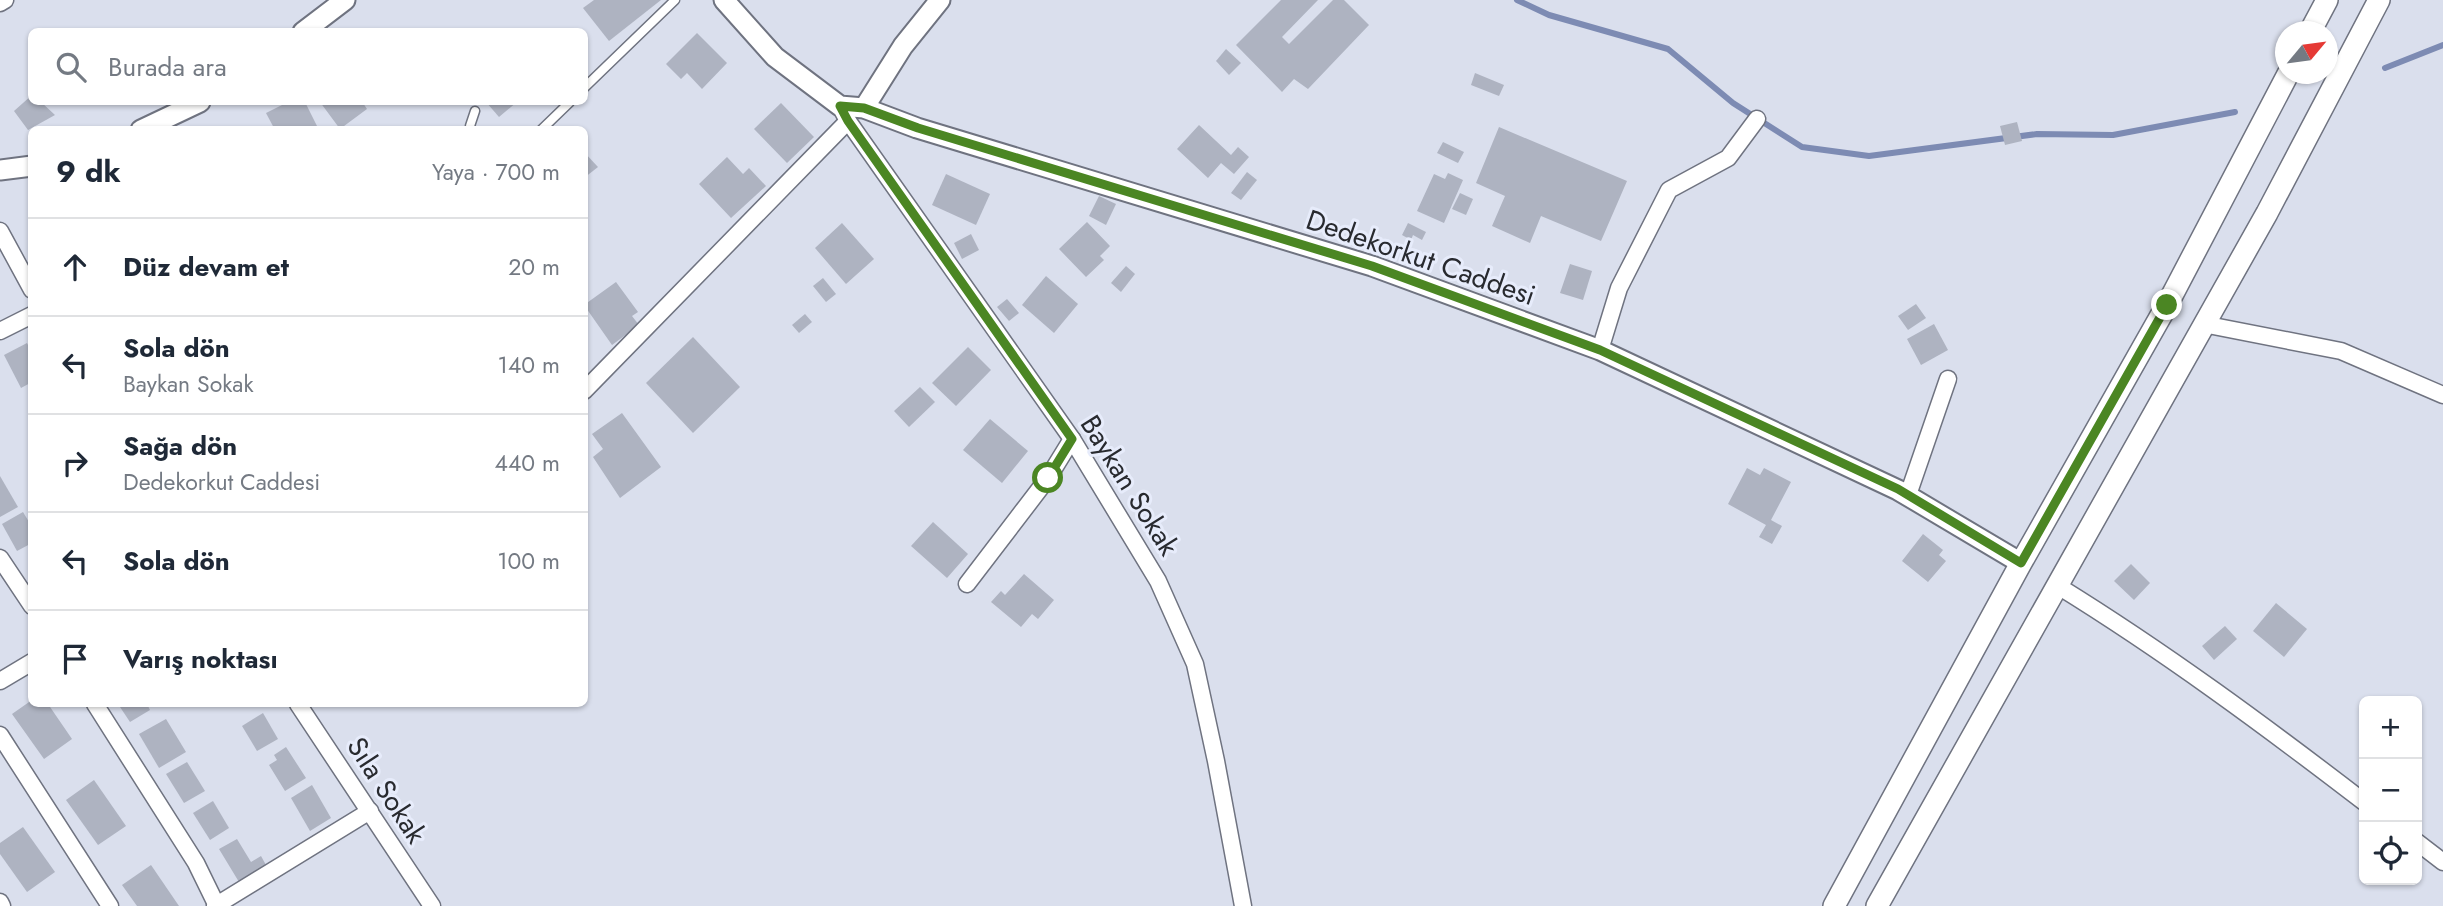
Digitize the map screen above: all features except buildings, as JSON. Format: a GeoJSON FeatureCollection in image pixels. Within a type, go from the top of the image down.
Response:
{"type":"FeatureCollection","features":[{"type":"Feature","properties":{"kind":"main road"},"geometry":{"type":"LineString","coordinates":[[2316,21],[2327,0]]}},
{"type":"Feature","properties":{"kind":"main road"},"geometry":{"type":"LineString","coordinates":[[1877,906],[2267,212],[2379,0]]}},
{"type":"Feature","properties":{"kind":"main road"},"geometry":{"type":"LineString","coordinates":[[1834,906],[2021,563],[2167,305],[2283,84]]}},
{"type":"Feature","properties":{"kind":"street"},"geometry":{"type":"LineString","coordinates":[[0,3],[5,0]]}},
{"type":"Feature","properties":{"kind":"street"},"geometry":{"type":"LineString","coordinates":[[308,28],[345,0]]}},
{"type":"Feature","properties":{"kind":"street"},"geometry":{"type":"LineString","coordinates":[[588,387],[844,114],[775,57],[724,0]]}},
{"type":"Feature","properties":{"kind":"street"},"geometry":{"type":"LineString","coordinates":[[864,108],[903,46],[940,0]]}},
{"type":"Feature","properties":{"kind":"street"},"geometry":{"type":"LineString","coordinates":[[149,126],[194,105]]}},
{"type":"Feature","properties":{"kind":"street","name":"Dedekorkut Caddesi"},"geometry":{"type":"LineString","coordinates":[[844,114],[864,108],[918,128],[1372,266],[1600,350],[1908,495],[2021,563]]}},
{"type":"Feature","properties":{"kind":"street","name":"Baykan Sokak"},"geometry":{"type":"LineString","coordinates":[[844,114],[1072,439],[1158,581],[1195,664],[1243,906]]}},
{"type":"Feature","properties":{"kind":"street"},"geometry":{"type":"LineString","coordinates":[[1600,350],[1619,288],[1669,190],[1728,158],[1757,119]]}},
{"type":"Feature","properties":{"kind":"street"},"geometry":{"type":"LineString","coordinates":[[0,170],[28,166]]}},
{"type":"Feature","properties":{"kind":"street"},"geometry":{"type":"LineString","coordinates":[[0,231],[28,283]]}},
{"type":"Feature","properties":{"kind":"street"},"geometry":{"type":"LineString","coordinates":[[0,331],[28,317]]}},
{"type":"Feature","properties":{"kind":"street"},"geometry":{"type":"LineString","coordinates":[[2203,324],[2341,351],[2443,395]]}},
{"type":"Feature","properties":{"kind":"street"},"geometry":{"type":"LineString","coordinates":[[1908,495],[1948,379]]}},
{"type":"Feature","properties":{"kind":"street"},"geometry":{"type":"LineString","coordinates":[[967,584],[1048,478],[1072,439]]}},
{"type":"Feature","properties":{"kind":"street"},"geometry":{"type":"LineString","coordinates":[[0,558],[28,600]]}},
{"type":"Feature","properties":{"kind":"street"},"geometry":{"type":"LineString","coordinates":[[2058,586],[2121,625],[2239,707],[2359,798]]}},
{"type":"Feature","properties":{"kind":"street"},"geometry":{"type":"LineString","coordinates":[[0,681],[28,664]]}},
{"type":"Feature","properties":{"kind":"street"},"geometry":{"type":"LineString","coordinates":[[97,707],[196,863],[216,906],[370,811]]}},
{"type":"Feature","properties":{"kind":"street","name":"Sıla Sokak"},"geometry":{"type":"LineString","coordinates":[[300,707],[432,906]]}},
{"type":"Feature","properties":{"kind":"street"},"geometry":{"type":"LineString","coordinates":[[0,735],[110,906]]}},
{"type":"Feature","properties":{"kind":"street"},"geometry":{"type":"LineString","coordinates":[[2422,846],[2443,862]]}},
{"type":"Feature","properties":{"kind":"lane"},"geometry":{"type":"LineString","coordinates":[[588,84],[675,0]]}},
{"type":"Feature","properties":{"kind":"lane"},"geometry":{"type":"LineString","coordinates":[[545,126],[567,105]]}},
{"type":"Feature","properties":{"kind":"lane"},"geometry":{"type":"LineString","coordinates":[[470,126],[475,111]]}},
{"type":"Feature","properties":{"kind":"waterway"},"geometry":{"type":"LineString","coordinates":[[1517,0],[1549,15],[1668,49],[1733,103],[1802,147],[1869,156],[2037,134],[2113,135],[2235,112]]}},
{"type":"Feature","properties":{"kind":"waterway"},"geometry":{"type":"LineString","coordinates":[[2385,68],[2443,45]]}},
{"type":"Feature","properties":{"kind":"route"},"geometry":{"type":"LineString","coordinates":[[1048,478],[1072,439],[840,106],[864,108],[918,128],[1372,266],[1600,350],[1898,489],[2021,563],[2167,305]]}}]}
